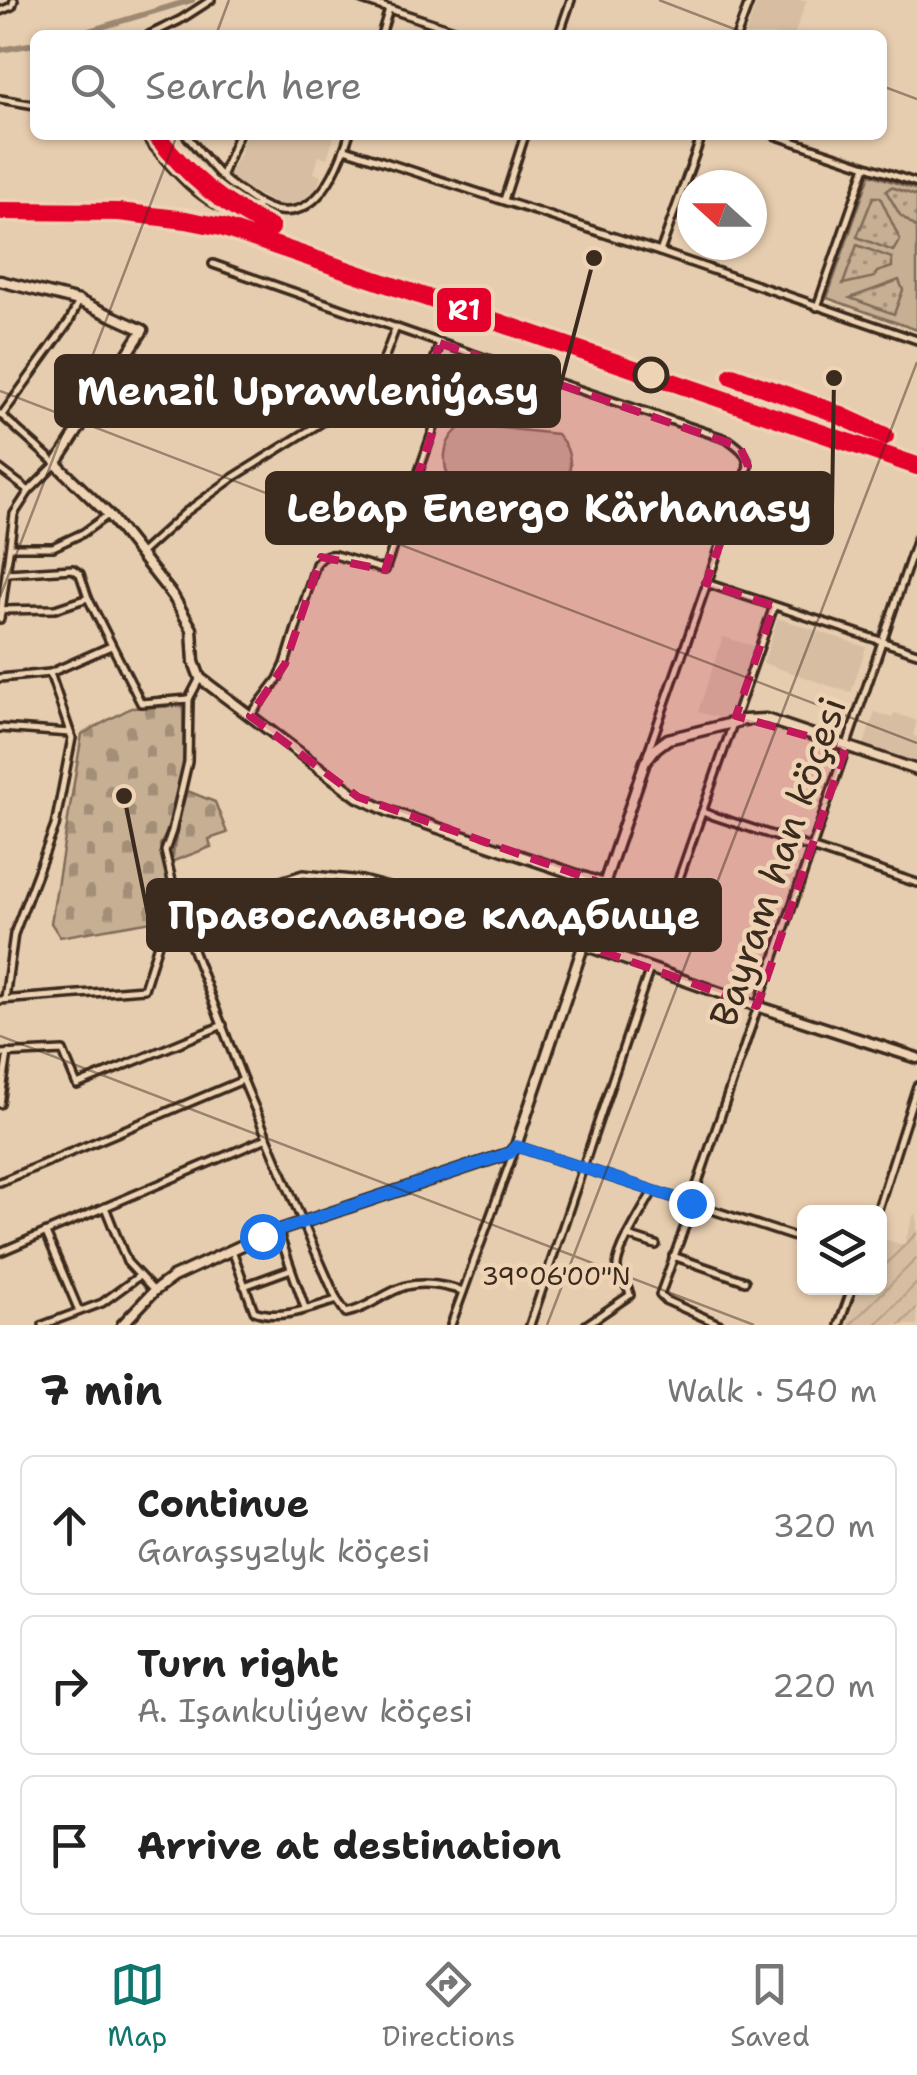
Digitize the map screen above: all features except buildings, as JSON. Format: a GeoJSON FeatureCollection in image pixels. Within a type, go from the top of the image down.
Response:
{"type":"FeatureCollection","features":[{"type":"Feature","properties":{"kind":"main road"},"geometry":{"type":"LineString","coordinates":[[0,281],[79,301],[144,330],[56,464],[108,514],[173,596],[192,629],[194,662],[200,678],[358,797],[604,884]]}},
{"type":"Feature","properties":{"kind":"main road"},"geometry":{"type":"LineString","coordinates":[[122,1325],[173,1277],[232,1250],[510,1153],[516,1146],[644,762],[656,748],[668,740],[754,718],[766,719],[917,770]]}},
{"type":"Feature","properties":{"kind":"main road"},"geometry":{"type":"LineString","coordinates":[[584,945],[917,1058]]}},
{"type":"Feature","properties":{"kind":"street"},"geometry":{"type":"LineString","coordinates":[[0,11],[12,6],[14,0]]}},
{"type":"Feature","properties":{"kind":"street"},"geometry":{"type":"LineString","coordinates":[[159,30],[211,0]]}},
{"type":"Feature","properties":{"kind":"street"},"geometry":{"type":"LineString","coordinates":[[362,0],[454,30]]}},
{"type":"Feature","properties":{"kind":"street"},"geometry":{"type":"LineString","coordinates":[[561,30],[571,0]]}},
{"type":"Feature","properties":{"kind":"street"},"geometry":{"type":"LineString","coordinates":[[739,30],[750,0]]}},
{"type":"Feature","properties":{"kind":"street"},"geometry":{"type":"LineString","coordinates":[[383,30],[390,9]]}},
{"type":"Feature","properties":{"kind":"street"},"geometry":{"type":"LineString","coordinates":[[0,100],[30,104]]}},
{"type":"Feature","properties":{"kind":"street"},"geometry":{"type":"LineString","coordinates":[[148,140],[186,183],[218,205],[239,212],[258,205]]}},
{"type":"Feature","properties":{"kind":"street"},"geometry":{"type":"LineString","coordinates":[[190,140],[221,177],[258,205],[279,213],[295,212],[320,197],[348,140]]}},
{"type":"Feature","properties":{"kind":"street"},"geometry":{"type":"LineString","coordinates":[[221,177],[236,140]]}},
{"type":"Feature","properties":{"kind":"street"},"geometry":{"type":"LineString","coordinates":[[504,200],[523,140]]}},
{"type":"Feature","properties":{"kind":"street"},"geometry":{"type":"LineString","coordinates":[[660,252],[700,140]]}},
{"type":"Feature","properties":{"kind":"street"},"geometry":{"type":"LineString","coordinates":[[789,140],[917,183]]}},
{"type":"Feature","properties":{"kind":"street"},"geometry":{"type":"LineString","coordinates":[[345,149],[917,340]]}},
{"type":"Feature","properties":{"kind":"street"},"geometry":{"type":"LineString","coordinates":[[817,307],[866,166]]}},
{"type":"Feature","properties":{"kind":"street"},"geometry":{"type":"LineString","coordinates":[[213,264],[729,440],[744,452],[748,466],[644,762]]}},
{"type":"Feature","properties":{"kind":"street"},"geometry":{"type":"LineString","coordinates":[[0,620],[14,514],[56,464],[0,416],[69,322],[79,301]]}},
{"type":"Feature","properties":{"kind":"street"},"geometry":{"type":"LineString","coordinates":[[141,553],[186,512],[234,477],[332,416],[366,404],[396,327]]}},
{"type":"Feature","properties":{"kind":"street"},"geometry":{"type":"LineString","coordinates":[[250,716],[278,679],[321,558],[335,555],[385,570],[445,396],[430,373],[440,344]]}},
{"type":"Feature","properties":{"kind":"street"},"geometry":{"type":"LineString","coordinates":[[0,470],[29,492]]}},
{"type":"Feature","properties":{"kind":"street"},"geometry":{"type":"LineString","coordinates":[[0,544],[53,547],[84,533],[108,514]]}},
{"type":"Feature","properties":{"kind":"street","name":"Bayram han köçesi"},"geometry":{"type":"LineString","coordinates":[[721,1325],[660,1295],[917,539]]}},
{"type":"Feature","properties":{"kind":"street"},"geometry":{"type":"LineString","coordinates":[[4,572],[73,570],[80,574],[140,703],[189,699]]}},
{"type":"Feature","properties":{"kind":"street"},"geometry":{"type":"LineString","coordinates":[[706,583],[917,652]]}},
{"type":"Feature","properties":{"kind":"street"},"geometry":{"type":"LineString","coordinates":[[1,610],[55,610],[88,598]]}},
{"type":"Feature","properties":{"kind":"street"},"geometry":{"type":"LineString","coordinates":[[677,884],[774,606]]}},
{"type":"Feature","properties":{"kind":"street"},"geometry":{"type":"LineString","coordinates":[[0,678],[50,672],[112,646]]}},
{"type":"Feature","properties":{"kind":"street"},"geometry":{"type":"LineString","coordinates":[[50,672],[72,738],[55,826],[14,934],[2,1000],[144,988],[162,928],[250,891],[304,874],[362,880],[584,945]]}},
{"type":"Feature","properties":{"kind":"street"},"geometry":{"type":"LineString","coordinates":[[200,678],[189,699],[188,762],[165,851],[181,919],[302,1223],[342,1310],[349,1313],[408,1286],[434,1284],[463,1292]]}},
{"type":"Feature","properties":{"kind":"street"},"geometry":{"type":"LineString","coordinates":[[0,728],[70,733]]}},
{"type":"Feature","properties":{"kind":"street"},"geometry":{"type":"LineString","coordinates":[[702,812],[917,883]]}},
{"type":"Feature","properties":{"kind":"street"},"geometry":{"type":"LineString","coordinates":[[530,1325],[650,966]]}},
{"type":"Feature","properties":{"kind":"street"},"geometry":{"type":"LineString","coordinates":[[0,1104],[4,1054],[63,1051],[77,1085],[223,1024]]}},
{"type":"Feature","properties":{"kind":"street"},"geometry":{"type":"LineString","coordinates":[[0,1182],[244,1080]]}},
{"type":"Feature","properties":{"kind":"street"},"geometry":{"type":"LineString","coordinates":[[879,1205],[917,1086]]}},
{"type":"Feature","properties":{"kind":"street"},"geometry":{"type":"LineString","coordinates":[[0,1252],[268,1138]]}},
{"type":"Feature","properties":{"kind":"street"},"geometry":{"type":"LineString","coordinates":[[451,1325],[516,1146],[797,1238]]}},
{"type":"Feature","properties":{"kind":"street"},"geometry":{"type":"LineString","coordinates":[[586,1325],[630,1295],[631,1290],[616,1269],[628,1236],[653,1191]]}},
{"type":"Feature","properties":{"kind":"street"},"geometry":{"type":"LineString","coordinates":[[105,1208],[126,1262],[154,1291]]}},
{"type":"Feature","properties":{"kind":"street"},"geometry":{"type":"LineString","coordinates":[[278,1231],[305,1308]]}},
{"type":"Feature","properties":{"kind":"street"},"geometry":{"type":"LineString","coordinates":[[46,1233],[79,1312]]}},
{"type":"Feature","properties":{"kind":"street"},"geometry":{"type":"LineString","coordinates":[[628,1236],[656,1245]]}},
{"type":"Feature","properties":{"kind":"street"},"geometry":{"type":"LineString","coordinates":[[232,1250],[254,1311],[281,1316],[336,1300]]}},
{"type":"Feature","properties":{"kind":"street"},"geometry":{"type":"LineString","coordinates":[[672,1256],[746,1281]]}},
{"type":"Feature","properties":{"kind":"street"},"geometry":{"type":"LineString","coordinates":[[244,1286],[291,1269]]}},
{"type":"Feature","properties":{"kind":"street"},"geometry":{"type":"LineString","coordinates":[[44,1325],[102,1303],[139,1276]]}},
{"type":"Feature","properties":{"kind":"street"},"geometry":{"type":"LineString","coordinates":[[839,1325],[850,1295]]}},
{"type":"Feature","properties":{"kind":"highlighted area"},"geometry":{"type":"Polygon","coordinates":[[[440,343],[740,447],[748,466],[706,583],[774,606],[736,716],[846,747],[757,1006],[584,945],[604,884],[358,797],[250,716],[285,664],[321,557],[385,570],[445,396],[430,373],[440,343]]]}},
{"type":"Feature","properties":{"kind":"shaded area"},"geometry":{"type":"Polygon","coordinates":[[[758,0],[807,0],[796,30],[747,30],[758,0]]]}},
{"type":"Feature","properties":{"kind":"shaded area"},"geometry":{"type":"Polygon","coordinates":[[[243,140],[333,140],[327,158],[319,156],[314,173],[321,176],[317,190],[300,205],[281,207],[227,177],[243,140]]]}},
{"type":"Feature","properties":{"kind":"shaded area"},"geometry":{"type":"Polygon","coordinates":[[[778,618],[866,647],[851,693],[763,663],[778,618]]]}},
{"type":"Feature","properties":{"kind":"shaded area"},"geometry":{"type":"Polygon","coordinates":[[[723,637],[753,646],[729,720],[698,712],[723,637]]]}},
{"type":"Feature","properties":{"kind":"shaded area"},"geometry":{"type":"Polygon","coordinates":[[[875,712],[892,718],[895,713],[917,721],[913,735],[917,737],[917,762],[864,744],[875,712]]]}},
{"type":"Feature","properties":{"kind":"shaded area"},"geometry":{"type":"Polygon","coordinates":[[[914,1214],[917,1215],[917,1325],[847,1325],[857,1295],[887,1295],[887,1240],[904,1245],[914,1214]]]}},
{"type":"Feature","properties":{"kind":"green space"},"geometry":{"type":"Polygon","coordinates":[[[870,174],[917,190],[917,330],[827,298],[870,174]]]}},
{"type":"Feature","properties":{"kind":"green space"},"geometry":{"type":"Polygon","coordinates":[[[891,187],[917,196],[917,228],[900,215],[886,191],[891,187]]]}},
{"type":"Feature","properties":{"kind":"green space"},"geometry":{"type":"Polygon","coordinates":[[[873,197],[880,197],[900,240],[893,251],[857,237],[873,197]]]}},
{"type":"Feature","properties":{"kind":"green space"},"geometry":{"type":"Polygon","coordinates":[[[857,245],[892,258],[892,267],[877,272],[875,277],[843,284],[857,245]]]}},
{"type":"Feature","properties":{"kind":"green space"},"geometry":{"type":"Polygon","coordinates":[[[899,280],[903,290],[894,314],[850,298],[899,280]]]}},
{"type":"Feature","properties":{"kind":"green space"},"geometry":{"type":"Polygon","coordinates":[[[466,424],[557,434],[570,461],[567,480],[546,501],[457,490],[447,473],[445,454],[451,437],[466,424]]]}},
{"type":"Feature","properties":{"kind":"green space"},"geometry":{"type":"Polygon","coordinates":[[[183,706],[184,763],[169,829],[160,845],[175,917],[60,937],[51,923],[82,734],[131,708],[183,706]]]}},
{"type":"Feature","properties":{"kind":"green space"},"geometry":{"type":"Polygon","coordinates":[[[185,790],[215,802],[227,833],[209,839],[211,847],[171,862],[185,790]]]}},
{"type":"Feature","properties":{"kind":"waterway"},"geometry":{"type":"LineString","coordinates":[[92,30],[192,0]]}},
{"type":"Feature","properties":{"kind":"waterway"},"geometry":{"type":"LineString","coordinates":[[0,50],[30,45]]}},
{"type":"Feature","properties":{"kind":"transit line","name":"R1"},"geometry":{"type":"LineString","coordinates":[[160,140],[208,189],[271,228]]}},
{"type":"Feature","properties":{"kind":"transit line","name":"R1"},"geometry":{"type":"LineString","coordinates":[[0,211],[119,212],[221,227],[917,466]]}},
{"type":"Feature","properties":{"kind":"transit line","name":"R1"},"geometry":{"type":"LineString","coordinates":[[732,376],[828,410],[885,436]]}},
{"type":"Feature","properties":{"kind":"place","name":"Menzil Uprawleniýasy"},"geometry":{"type":"Point","coordinates":[594,258]}},
{"type":"Feature","properties":{"kind":"place","name":"Lebap Energo Kärhanasy"},"geometry":{"type":"Point","coordinates":[834,378]}},
{"type":"Feature","properties":{"kind":"place","name":"Православное кладбище"},"geometry":{"type":"Point","coordinates":[124,796]}},
{"type":"Feature","properties":{"kind":"route"},"geometry":{"type":"LineString","coordinates":[[262,1236],[510,1153],[516,1146],[691,1203]]}}]}
